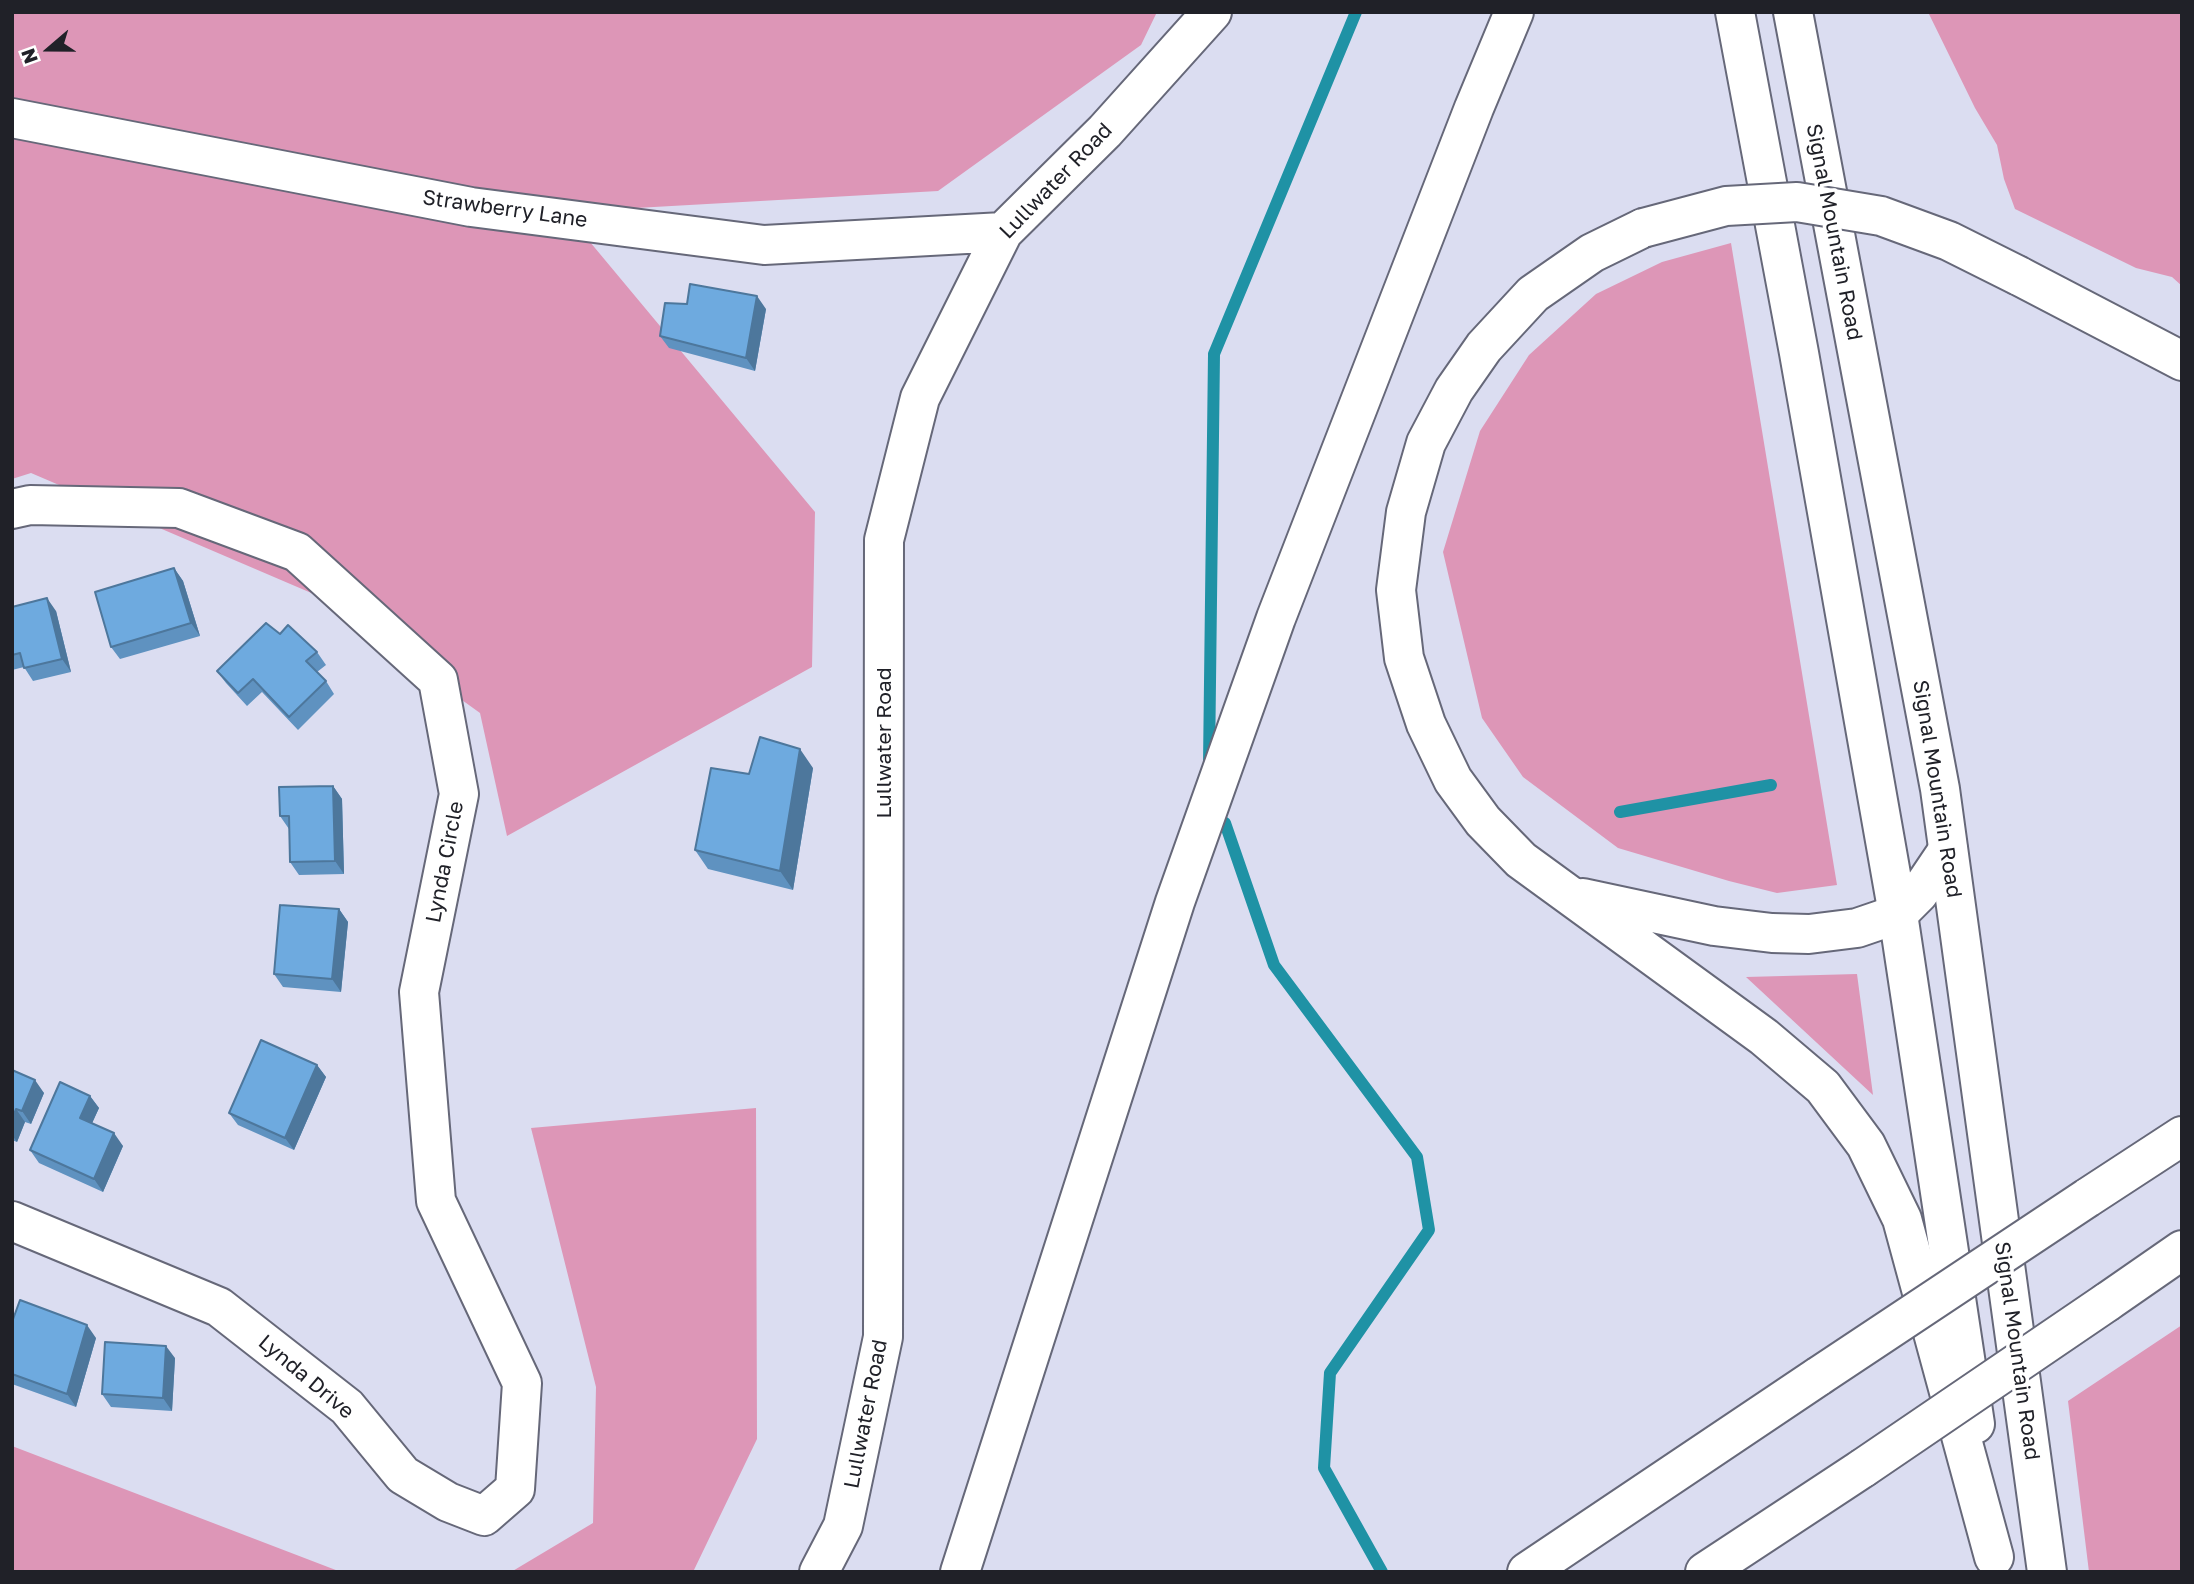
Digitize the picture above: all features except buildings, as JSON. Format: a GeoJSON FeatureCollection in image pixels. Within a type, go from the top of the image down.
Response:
{"type":"FeatureCollection","features":[{"type":"Feature","properties":{"kind":"main road","name":"Lullwater Road"},"geometry":{"type":"LineString","coordinates":[[819,1572],[843,1526],[883,1337],[884,540],[920,398],[1003,232],[1105,131],[1212,12]]}},
{"type":"Feature","properties":{"kind":"main road"},"geometry":{"type":"LineString","coordinates":[[960,1572],[1175,902],[1266,643],[1474,107],[1514,12]]}},
{"type":"Feature","properties":{"kind":"main road"},"geometry":{"type":"LineString","coordinates":[[1735,12],[1799,352],[1898,914],[1996,1564]]}},
{"type":"Feature","properties":{"kind":"main road","name":"Signal Mountain Road"},"geometry":{"type":"LineString","coordinates":[[1793,12],[1940,789],[2047,1572]]}},
{"type":"Feature","properties":{"kind":"main road","name":"Strawberry Lane"},"geometry":{"type":"LineString","coordinates":[[12,118],[471,206],[764,244],[1003,232]]}},
{"type":"Feature","properties":{"kind":"main road"},"geometry":{"type":"LineString","coordinates":[[1996,1564],[1902,1219],[1866,1145],[1823,1087],[1763,1037],[1521,860],[1483,821],[1453,780],[1426,724],[1404,658],[1396,590],[1406,512],[1426,443],[1461,379],[1484,347],[1533,295],[1592,253],[1643,228],[1726,206],[1797,202],[1881,216],[1949,240],[2182,361]]}},
{"type":"Feature","properties":{"kind":"main road","name":"Lynda Circle"},"geometry":{"type":"LineString","coordinates":[[12,509],[30,505],[178,508],[297,552],[438,680],[459,794],[419,992],[436,1201],[522,1383]]}},
{"type":"Feature","properties":{"kind":"main road"},"geometry":{"type":"LineString","coordinates":[[1567,894],[1714,926],[1772,933],[1810,934],[1857,928],[1898,914],[1919,894],[1948,850]]}},
{"type":"Feature","properties":{"kind":"main road"},"geometry":{"type":"LineString","coordinates":[[1527,1572],[2182,1136]]}},
{"type":"Feature","properties":{"kind":"main road","name":"Lynda Drive"},"geometry":{"type":"LineString","coordinates":[[12,1221],[219,1307],[347,1407],[403,1475],[448,1502],[484,1516],[515,1489],[522,1383]]}},
{"type":"Feature","properties":{"kind":"main road"},"geometry":{"type":"LineString","coordinates":[[1705,1572],[1863,1468],[2182,1250]]}},
{"type":"Feature","properties":{"kind":"shaded area"},"geometry":{"type":"Polygon","coordinates":[[[12,12],[1157,12],[1141,45],[938,191],[565,212],[815,512],[812,667],[507,836],[480,713],[316,595],[31,473],[12,479],[12,12]]]}},
{"type":"Feature","properties":{"kind":"shaded area"},"geometry":{"type":"Polygon","coordinates":[[[1928,12],[2182,12],[2182,286],[2172,277],[2136,268],[2015,209],[2004,179],[1997,145],[1975,108],[1928,12]]]}},
{"type":"Feature","properties":{"kind":"shaded area"},"geometry":{"type":"Polygon","coordinates":[[[1731,243],[1837,885],[1777,893],[1618,848],[1523,777],[1482,718],[1443,552],[1480,431],[1529,355],[1596,294],[1662,262],[1731,243]]]}},
{"type":"Feature","properties":{"kind":"shaded area"},"geometry":{"type":"Polygon","coordinates":[[[1857,974],[1873,1095],[1746,977],[1857,974]]]}},
{"type":"Feature","properties":{"kind":"shaded area"},"geometry":{"type":"Polygon","coordinates":[[[756,1108],[757,1439],[693,1572],[511,1572],[593,1523],[596,1387],[531,1128],[756,1108]]]}},
{"type":"Feature","properties":{"kind":"shaded area"},"geometry":{"type":"Polygon","coordinates":[[[2182,1325],[2182,1572],[2089,1572],[2068,1401],[2182,1325]]]}},
{"type":"Feature","properties":{"kind":"shaded area"},"geometry":{"type":"Polygon","coordinates":[[[12,1446],[341,1572],[12,1572],[12,1446]]]}},
{"type":"Feature","properties":{"kind":"waterway"},"geometry":{"type":"LineString","coordinates":[[1209,764],[1214,354],[1356,12]]}},
{"type":"Feature","properties":{"kind":"waterway"},"geometry":{"type":"LineString","coordinates":[[1620,812],[1771,785]]}},
{"type":"Feature","properties":{"kind":"waterway"},"geometry":{"type":"LineString","coordinates":[[1225,823],[1274,965],[1417,1157],[1429,1230],[1330,1373],[1324,1468],[1382,1572]]}}]}
